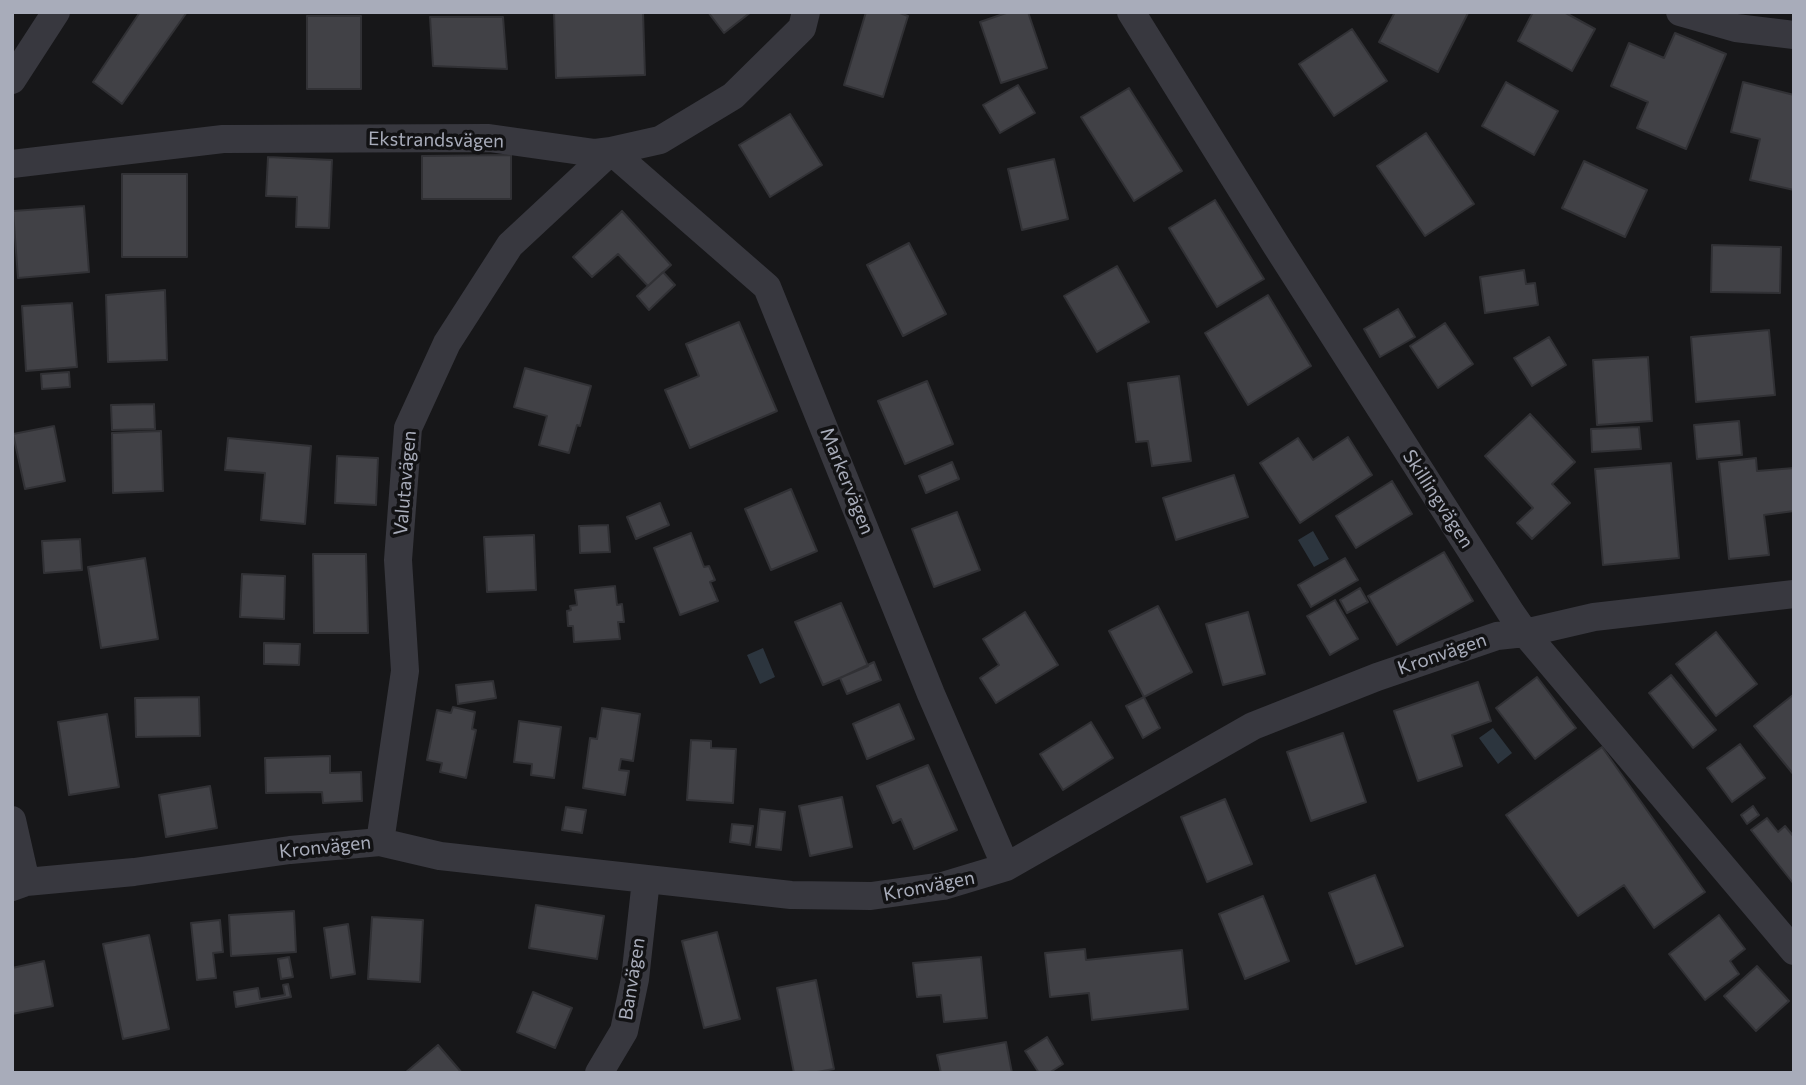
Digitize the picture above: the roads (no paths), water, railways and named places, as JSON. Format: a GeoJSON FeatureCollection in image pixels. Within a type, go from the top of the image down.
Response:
{"type":"FeatureCollection","features":[{"type":"Feature","properties":{"kind":"street"},"geometry":{"type":"LineString","coordinates":[[12,80],[56,12]]}},
{"type":"Feature","properties":{"kind":"street","name":"Ekstrandsvägen"},"geometry":{"type":"LineString","coordinates":[[12,163],[223,139],[489,138],[595,153],[611,151],[660,140],[733,96],[802,28],[806,12]]}},
{"type":"Feature","properties":{"kind":"street","name":"Skillingvägen"},"geometry":{"type":"LineString","coordinates":[[1131,12],[1276,245],[1525,632],[1794,951]]}},
{"type":"Feature","properties":{"kind":"street"},"geometry":{"type":"LineString","coordinates":[[1680,12],[1736,28],[1794,35]]}},
{"type":"Feature","properties":{"kind":"street","name":"Valutavägen"},"geometry":{"type":"LineString","coordinates":[[380,842],[405,671],[398,560],[408,428],[447,342],[510,245],[611,151]]}},
{"type":"Feature","properties":{"kind":"street","name":"Markervägen"},"geometry":{"type":"LineString","coordinates":[[611,151],[767,287],[931,694],[1006,867]]}},
{"type":"Feature","properties":{"kind":"street","name":"Kronvägen"},"geometry":{"type":"LineString","coordinates":[[19,885],[290,850],[380,842],[440,856],[791,895],[871,897],[943,886],[1006,867],[1253,726],[1401,668],[1497,636],[1594,617],[1794,594]]}},
{"type":"Feature","properties":{"kind":"street"},"geometry":{"type":"LineString","coordinates":[[12,820],[19,885]]}},
{"type":"Feature","properties":{"kind":"street","name":"Banvägen"},"geometry":{"type":"LineString","coordinates":[[600,1073],[624,1031],[635,979],[646,880]]}}]}
